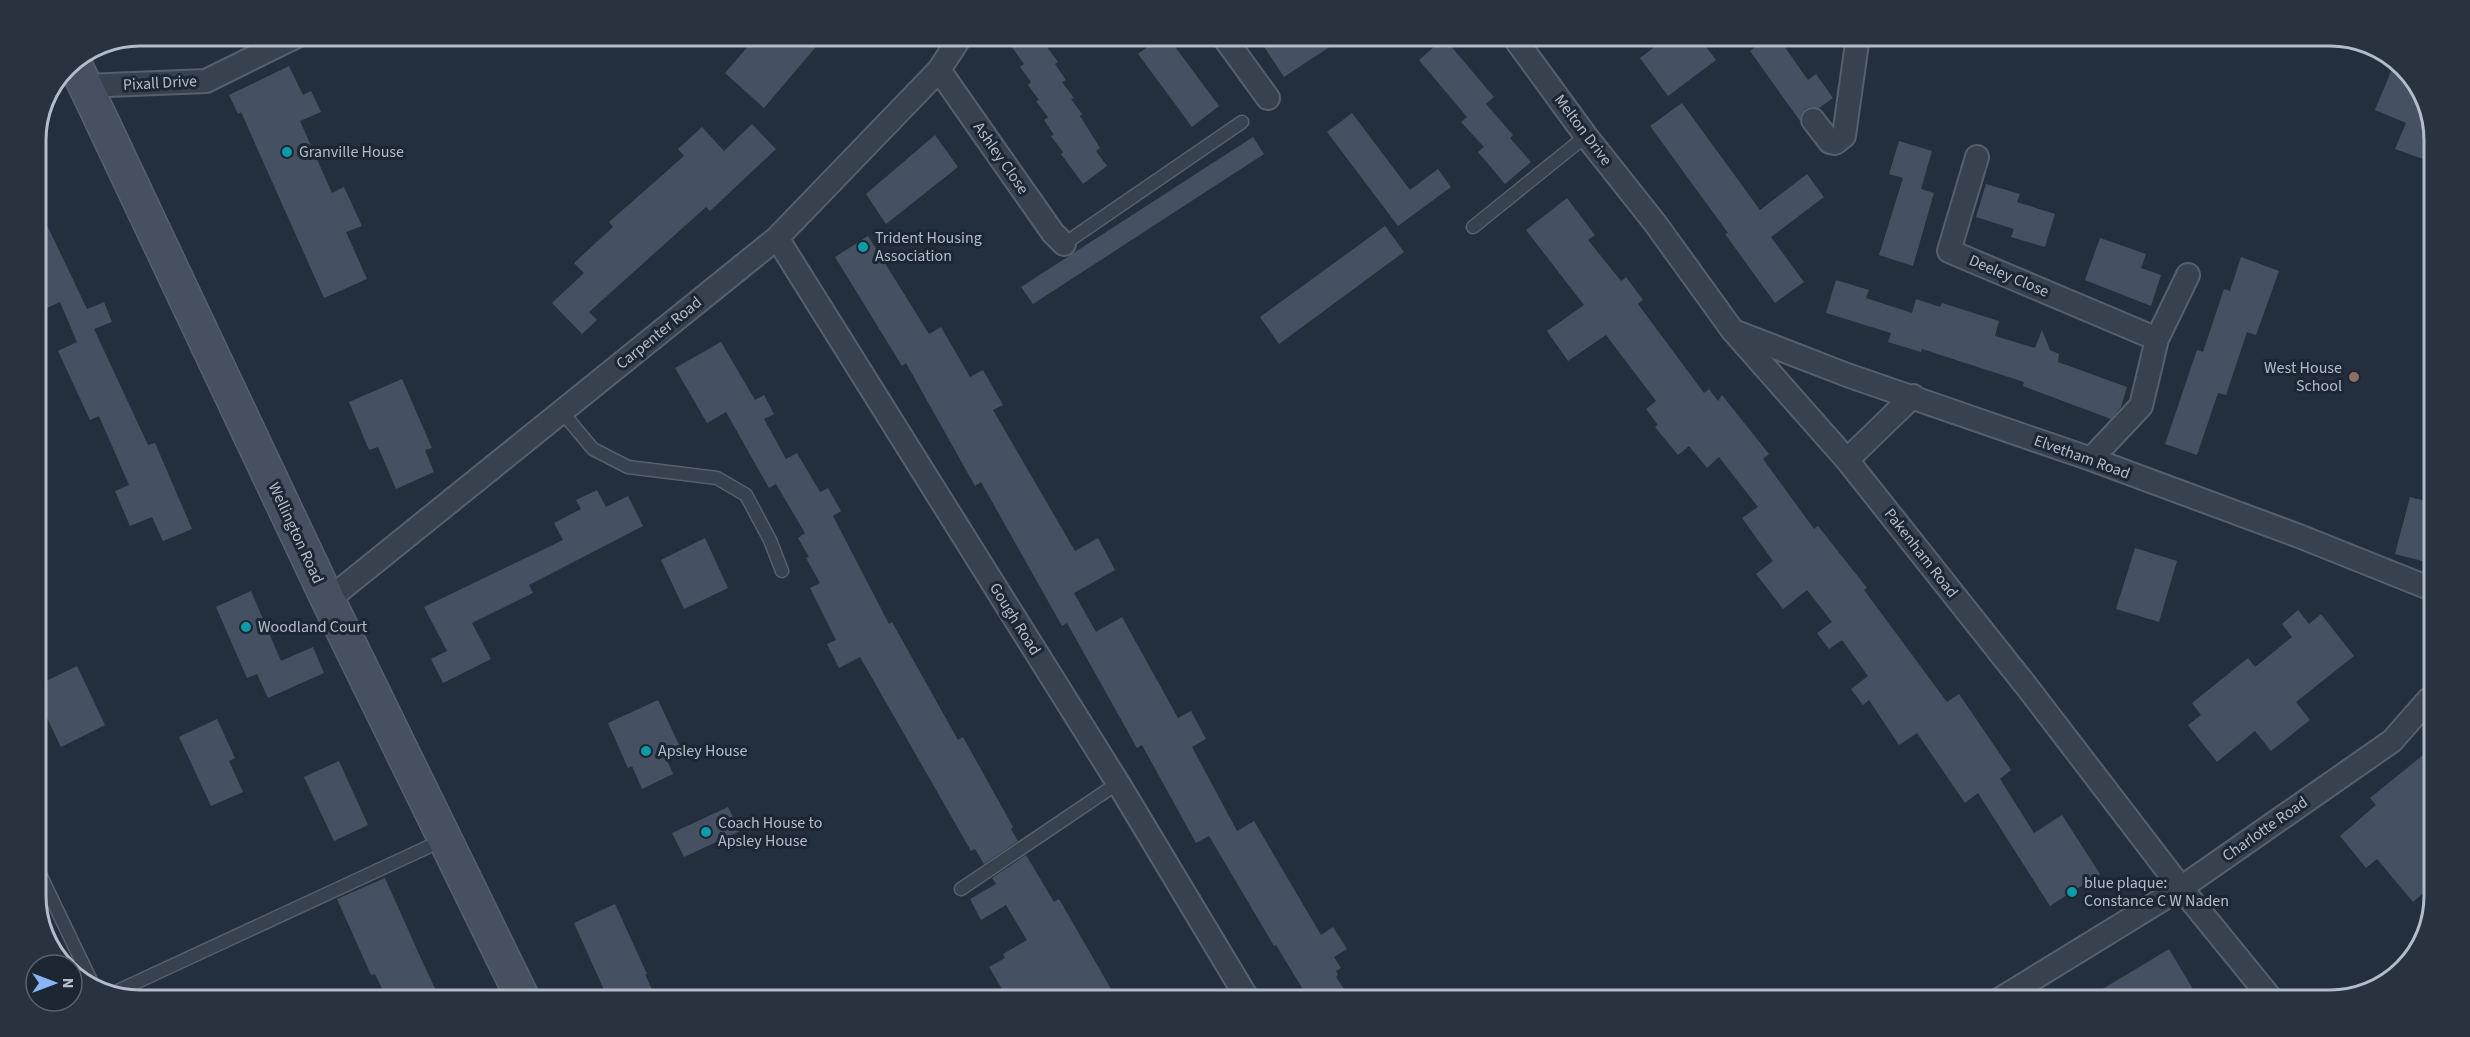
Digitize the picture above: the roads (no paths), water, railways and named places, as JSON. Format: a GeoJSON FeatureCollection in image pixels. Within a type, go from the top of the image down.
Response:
{"type":"FeatureCollection","features":[{"type":"Feature","properties":{"kind":"street","name":"Pixall Drive"},"geometry":{"type":"LineString","coordinates":[[79,74],[206,81],[277,46]]}},
{"type":"Feature","properties":{"kind":"street","name":"Carpenter Road"},"geometry":{"type":"LineString","coordinates":[[328,600],[777,238],[939,70],[955,46]]}},
{"type":"Feature","properties":{"kind":"street"},"geometry":{"type":"LineString","coordinates":[[1230,46],[1268,98]]}},
{"type":"Feature","properties":{"kind":"street","name":"Melton Drive"},"geometry":{"type":"LineString","coordinates":[[1520,46],[1586,136],[1655,223]]}},
{"type":"Feature","properties":{"kind":"street"},"geometry":{"type":"LineString","coordinates":[[1814,120],[1830,142],[1835,143],[1844,136],[1857,46]]}},
{"type":"Feature","properties":{"kind":"street","name":"Ashley Close"},"geometry":{"type":"LineString","coordinates":[[939,70],[1053,233],[1064,244]]}},
{"type":"Feature","properties":{"kind":"street","name":"Wellington Road"},"geometry":{"type":"LineString","coordinates":[[79,74],[328,600],[519,991]]}},
{"type":"Feature","properties":{"kind":"street","name":"Deeley Close"},"geometry":{"type":"LineString","coordinates":[[1977,157],[1949,251],[2157,339]]}},
{"type":"Feature","properties":{"kind":"street","name":"Pakenham Road"},"geometry":{"type":"LineString","coordinates":[[1655,223],[1733,331],[1847,460],[2031,692],[2181,888],[2265,991]]}},
{"type":"Feature","properties":{"kind":"street","name":"Gough Road"},"geometry":{"type":"LineString","coordinates":[[777,238],[1118,783],[1243,991]]}},
{"type":"Feature","properties":{"kind":"street"},"geometry":{"type":"LineString","coordinates":[[2091,459],[2141,405],[2157,339],[2188,275]]}},
{"type":"Feature","properties":{"kind":"street","name":"Elvetham Road"},"geometry":{"type":"LineString","coordinates":[[1733,331],[1847,375],[2091,459],[2299,536],[2424,586]]}},
{"type":"Feature","properties":{"kind":"street"},"geometry":{"type":"LineString","coordinates":[[1847,460],[1913,396]]}},
{"type":"Feature","properties":{"kind":"street","name":"Charlotte Road"},"geometry":{"type":"LineString","coordinates":[[2013,991],[2181,888],[2392,741],[2424,705]]}},
{"type":"Feature","properties":{"kind":"lane"},"geometry":{"type":"LineString","coordinates":[[1064,244],[1242,122]]}},
{"type":"Feature","properties":{"kind":"lane"},"geometry":{"type":"LineString","coordinates":[[1473,227],[1586,136]]}},
{"type":"Feature","properties":{"kind":"lane"},"geometry":{"type":"LineString","coordinates":[[562,412],[593,449],[628,467],[717,478],[746,495],[770,540],[782,571]]}},
{"type":"Feature","properties":{"kind":"lane"},"geometry":{"type":"LineString","coordinates":[[961,889],[1118,783]]}},
{"type":"Feature","properties":{"kind":"lane"},"geometry":{"type":"LineString","coordinates":[[122,989],[445,840]]}},
{"type":"Feature","properties":{"kind":"lane"},"geometry":{"type":"LineString","coordinates":[[47,889],[87,973]]}},
{"type":"Feature","properties":{"kind":"place","name":"Granville House"},"geometry":{"type":"Point","coordinates":[287,152]}},
{"type":"Feature","properties":{"kind":"place","name":"Trident Housing Association"},"geometry":{"type":"Point","coordinates":[863,247]}},
{"type":"Feature","properties":{"kind":"place","name":"West House School"},"geometry":{"type":"Point","coordinates":[2354,377]}},
{"type":"Feature","properties":{"kind":"place","name":"Woodland Court"},"geometry":{"type":"Point","coordinates":[246,627]}},
{"type":"Feature","properties":{"kind":"place","name":"Apsley House"},"geometry":{"type":"Point","coordinates":[646,751]}},
{"type":"Feature","properties":{"kind":"place","name":"Coach House to Apsley House"},"geometry":{"type":"Point","coordinates":[706,832]}},
{"type":"Feature","properties":{"kind":"place","name":"blue plaque: Constance C W Naden"},"geometry":{"type":"Point","coordinates":[2072,892]}}]}
